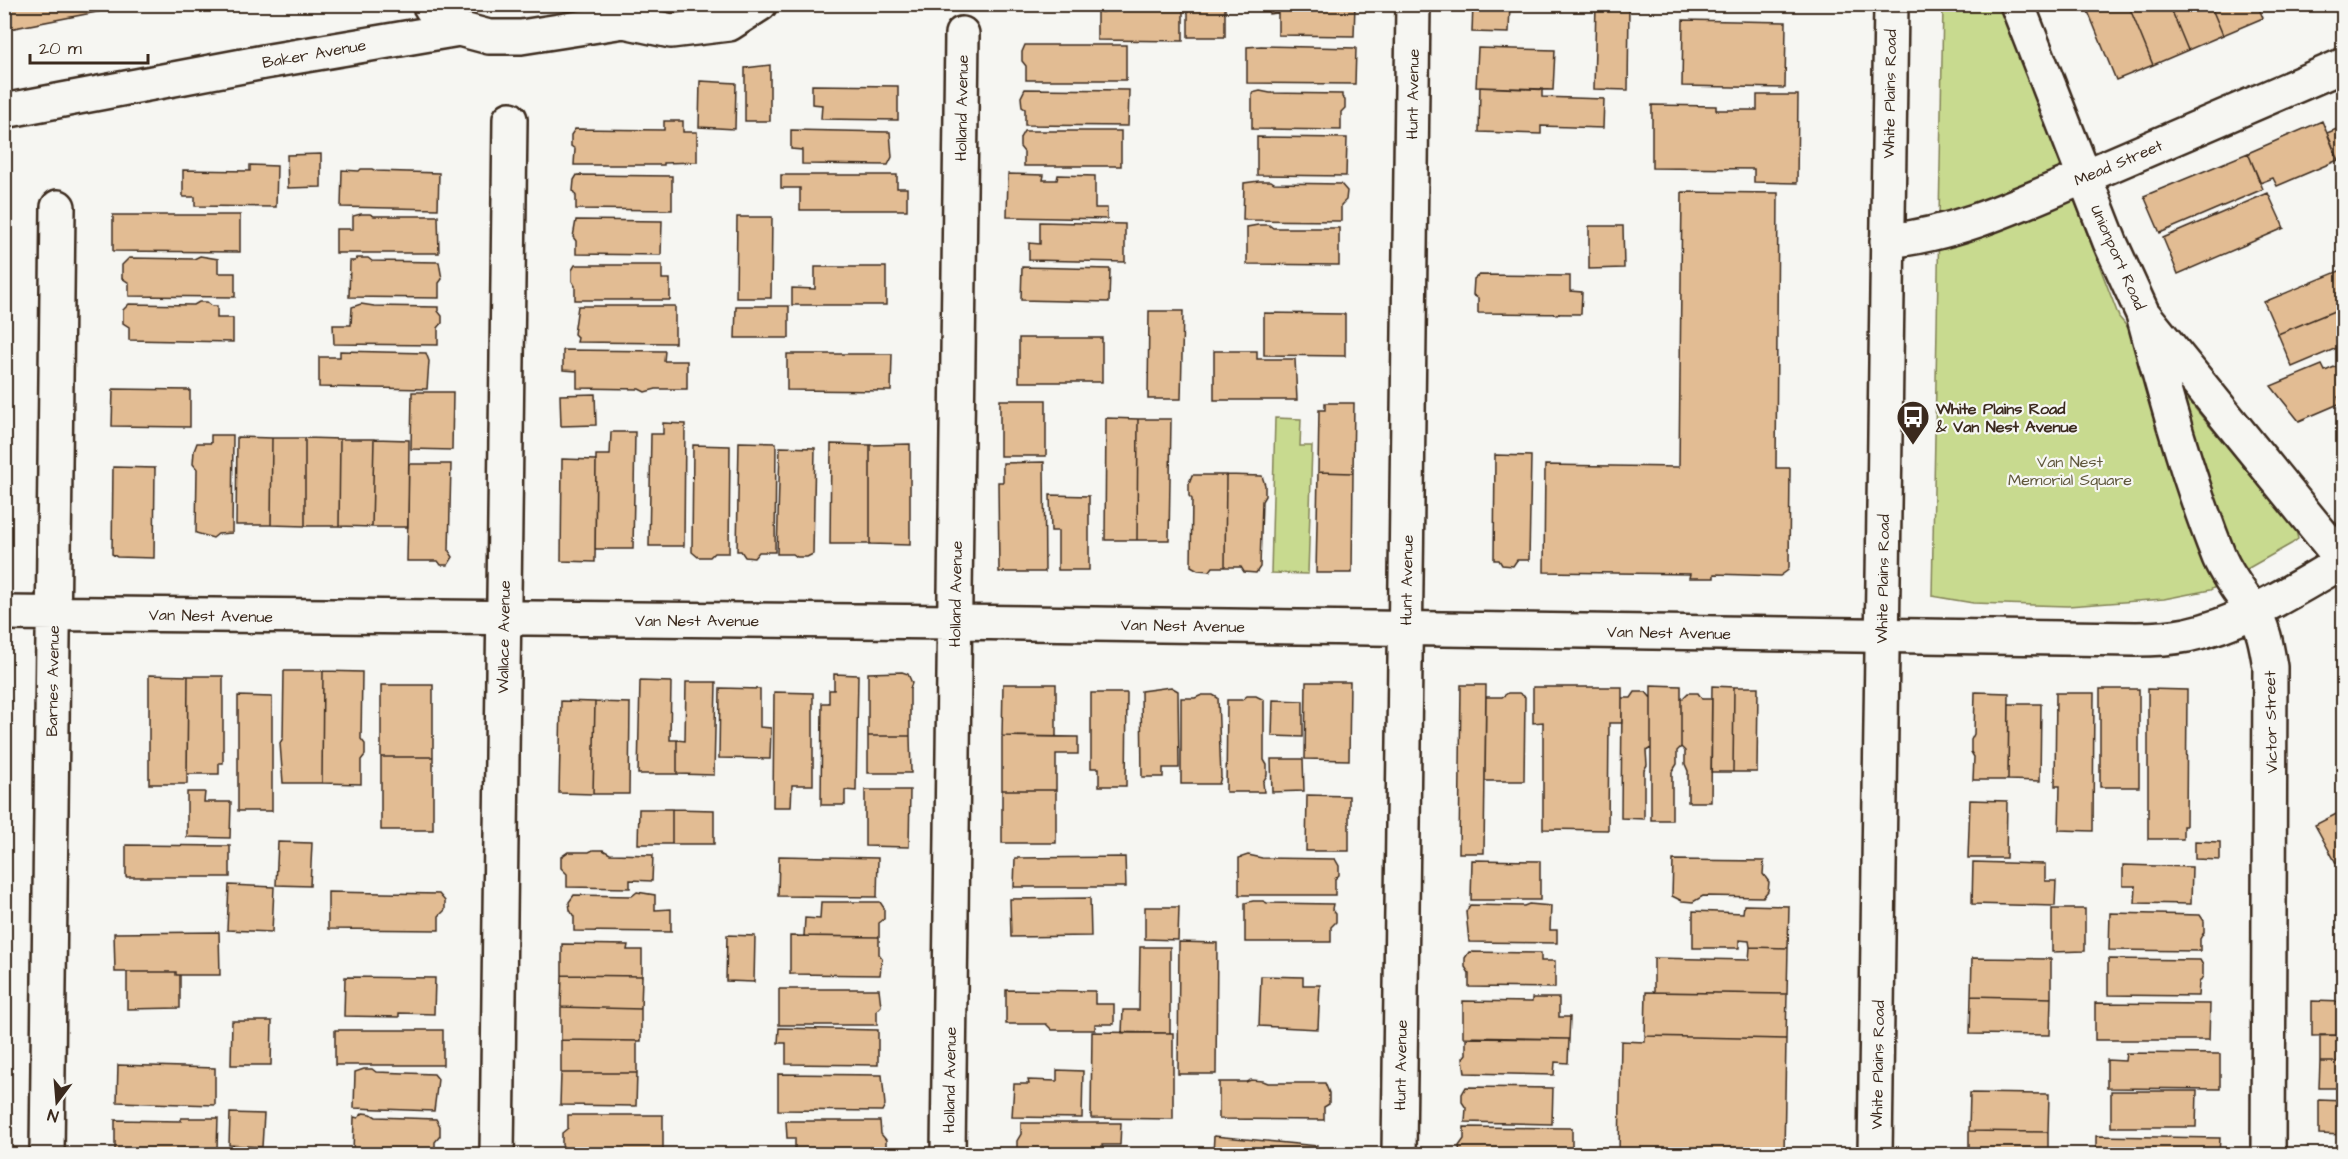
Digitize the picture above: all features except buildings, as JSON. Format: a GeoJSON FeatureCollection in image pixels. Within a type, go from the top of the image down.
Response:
{"type":"FeatureCollection","features":[{"type":"Feature","properties":{"kind":"street"},"geometry":{"type":"LineString","coordinates":[[429,4],[432,9],[459,29]]}},
{"type":"Feature","properties":{"kind":"street","name":"Baker Avenue"},"geometry":{"type":"LineString","coordinates":[[4,111],[264,62],[459,29],[489,37],[521,37],[637,13],[671,31],[729,24],[759,4]]}},
{"type":"Feature","properties":{"kind":"street","name":"Hunt Avenue"},"geometry":{"type":"LineString","coordinates":[[1399,1155],[1413,4]]}},
{"type":"Feature","properties":{"kind":"street","name":"White Plains Road"},"geometry":{"type":"LineString","coordinates":[[1875,1155],[1891,4]]}},
{"type":"Feature","properties":{"kind":"street","name":"Unionport Road"},"geometry":{"type":"LineString","coordinates":[[2017,4],[2110,242],[2143,314],[2343,561]]}},
{"type":"Feature","properties":{"kind":"street","name":"Holland Avenue"},"geometry":{"type":"LineString","coordinates":[[948,1155],[962,34]]}},
{"type":"Feature","properties":{"kind":"street","name":"Mead Street"},"geometry":{"type":"LineString","coordinates":[[1887,241],[1937,234],[1966,225],[2343,65]]}},
{"type":"Feature","properties":{"kind":"street","name":"Wallace Avenue"},"geometry":{"type":"LineString","coordinates":[[497,1155],[510,119]]}},
{"type":"Feature","properties":{"kind":"street","name":"Barnes Avenue"},"geometry":{"type":"LineString","coordinates":[[47,1155],[58,207]]}},
{"type":"Feature","properties":{"kind":"street","name":"Victor Street"},"geometry":{"type":"LineString","coordinates":[[2143,314],[2167,406],[2213,540],[2226,573],[2254,612],[2266,647],[2271,684],[2268,1155]]}},
{"type":"Feature","properties":{"kind":"street","name":"Van Nest Avenue"},"geometry":{"type":"LineString","coordinates":[[4,612],[2163,638],[2209,629],[2254,612],[2343,561]]}},
{"type":"Feature","properties":{"kind":"green space","name":"Van Nest Memorial Square"},"geometry":{"type":"Polygon","coordinates":[[[1943,5],[2000,5],[2119,317],[2296,530],[2298,539],[2291,544],[2210,590],[2164,599],[2068,606],[1973,603],[1932,596],[1943,5]]]}},
{"type":"Feature","properties":{"kind":"green space"},"geometry":{"type":"Polygon","coordinates":[[[1275,418],[1301,419],[1300,446],[1312,446],[1308,574],[1271,573],[1275,418]]]}},
{"type":"Feature","properties":{"kind":"place","name":"White Plains Road & Van Nest Avenue"},"geometry":{"type":"Point","coordinates":[1913,446]}}]}
